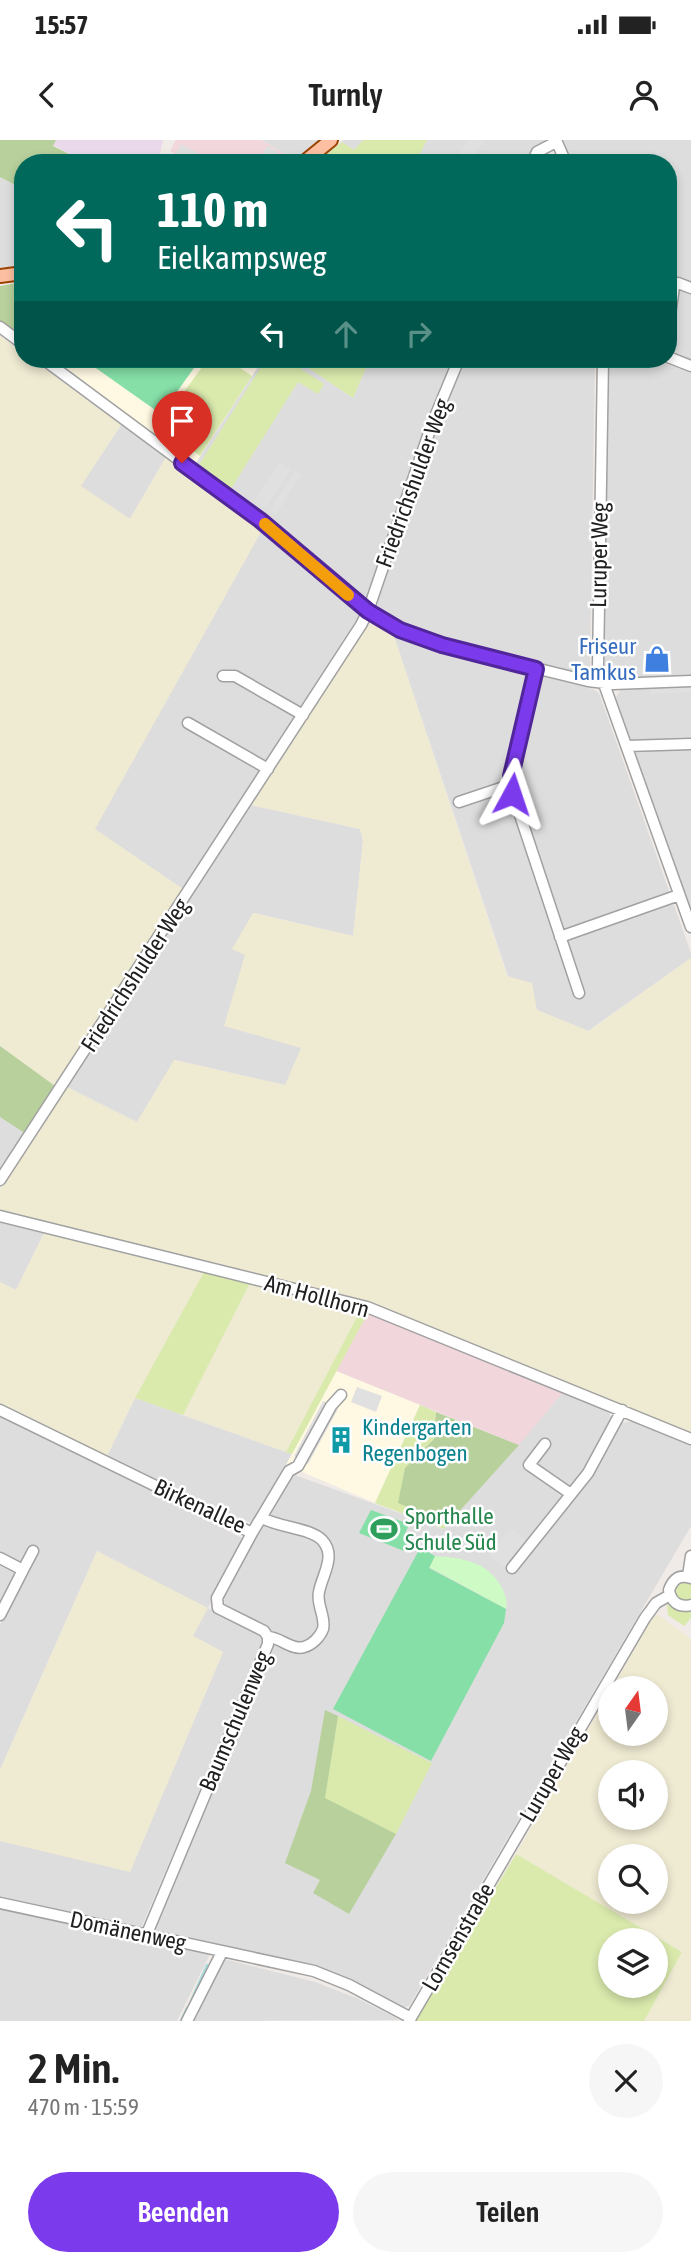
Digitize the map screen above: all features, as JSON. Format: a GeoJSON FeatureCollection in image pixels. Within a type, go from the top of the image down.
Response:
{"type":"FeatureCollection","features":[{"type":"Feature","properties":{"kind":"main road"},"geometry":{"type":"LineString","coordinates":[[314,154],[331,140]]}},
{"type":"Feature","properties":{"kind":"street"},"geometry":{"type":"LineString","coordinates":[[536,154],[556,141]]}},
{"type":"Feature","properties":{"kind":"street"},"geometry":{"type":"LineString","coordinates":[[55,368],[260,520],[368,611],[400,630],[442,645],[601,682],[613,684],[691,681]]}},
{"type":"Feature","properties":{"kind":"street","name":"Friedrichshulder Weg"},"geometry":{"type":"LineString","coordinates":[[0,1180],[368,611],[432,424],[455,368]]}},
{"type":"Feature","properties":{"kind":"street","name":"Luruper Weg"},"geometry":{"type":"LineString","coordinates":[[603,368],[597,652],[601,682],[691,927]]}},
{"type":"Feature","properties":{"kind":"street"},"geometry":{"type":"LineString","coordinates":[[536,669],[510,785],[579,993]]}},
{"type":"Feature","properties":{"kind":"street"},"geometry":{"type":"LineString","coordinates":[[223,676],[235,676],[303,715]]}},
{"type":"Feature","properties":{"kind":"street"},"geometry":{"type":"LineString","coordinates":[[188,723],[268,769]]}},
{"type":"Feature","properties":{"kind":"street"},"geometry":{"type":"LineString","coordinates":[[627,747],[691,744]]}},
{"type":"Feature","properties":{"kind":"street"},"geometry":{"type":"LineString","coordinates":[[460,802],[510,785]]}},
{"type":"Feature","properties":{"kind":"street"},"geometry":{"type":"LineString","coordinates":[[560,937],[679,895]]}},
{"type":"Feature","properties":{"kind":"street","name":"Am Hollhorn"},"geometry":{"type":"LineString","coordinates":[[0,1216],[367,1307],[691,1439]]}},
{"type":"Feature","properties":{"kind":"street","name":"Birkenallee"},"geometry":{"type":"LineString","coordinates":[[0,1410],[252,1533],[289,1471],[298,1466],[331,1406],[341,1395]]}},
{"type":"Feature","properties":{"kind":"street"},"geometry":{"type":"LineString","coordinates":[[512,1568],[594,1463],[622,1410]]}},
{"type":"Feature","properties":{"kind":"street"},"geometry":{"type":"LineString","coordinates":[[545,1444],[529,1465],[571,1494]]}},
{"type":"Feature","properties":{"kind":"street"},"geometry":{"type":"LineString","coordinates":[[262,1518],[278,1526],[317,1536],[325,1542],[329,1560],[318,1596],[324,1625],[319,1637],[303,1648],[274,1636],[268,1637]]}},
{"type":"Feature","properties":{"kind":"street","name":"Baumschulenweg"},"geometry":{"type":"LineString","coordinates":[[146,1936],[268,1644],[264,1631],[218,1608],[217,1598],[252,1533]]}},
{"type":"Feature","properties":{"kind":"street"},"geometry":{"type":"LineString","coordinates":[[0,1615],[33,1551]]}},
{"type":"Feature","properties":{"kind":"street"},"geometry":{"type":"LineString","coordinates":[[689,1577],[691,1556]]}},
{"type":"Feature","properties":{"kind":"street"},"geometry":{"type":"LineString","coordinates":[[0,1558],[23,1570]]}},
{"type":"Feature","properties":{"kind":"street","name":"Luruper Weg"},"geometry":{"type":"LineString","coordinates":[[507,1852],[648,1613],[660,1600],[670,1595],[669,1590],[674,1580],[689,1577]]}},
{"type":"Feature","properties":{"kind":"street"},"geometry":{"type":"LineString","coordinates":[[670,1595],[676,1604],[691,1605]]}},
{"type":"Feature","properties":{"kind":"street","name":"Lornsenstraße"},"geometry":{"type":"LineString","coordinates":[[410,2019],[507,1852]]}},
{"type":"Feature","properties":{"kind":"street","name":"Domänenweg"},"geometry":{"type":"LineString","coordinates":[[0,1903],[256,1958],[332,1978],[410,2019]]}},
{"type":"Feature","properties":{"kind":"street"},"geometry":{"type":"LineString","coordinates":[[187,2021],[222,1952]]}},
{"type":"Feature","properties":{"kind":"shaded area"},"geometry":{"type":"Polygon","coordinates":[[[56,140],[163,140],[160,154],[70,154],[53,145],[56,140]]]}},
{"type":"Feature","properties":{"kind":"shaded area"},"geometry":{"type":"Polygon","coordinates":[[[176,140],[261,140],[285,154],[176,154],[170,151],[176,140]]]}},
{"type":"Feature","properties":{"kind":"shaded area"},"geometry":{"type":"Polygon","coordinates":[[[262,140],[319,140],[302,154],[285,154],[262,140]]]}},
{"type":"Feature","properties":{"kind":"shaded area"},"geometry":{"type":"Polygon","coordinates":[[[344,140],[546,140],[530,154],[327,154],[344,140]]]}},
{"type":"Feature","properties":{"kind":"shaded area"},"geometry":{"type":"Polygon","coordinates":[[[468,140],[484,140],[476,154],[460,154],[468,140]]]}},
{"type":"Feature","properties":{"kind":"shaded area"},"geometry":{"type":"Polygon","coordinates":[[[563,140],[691,140],[691,361],[677,355],[677,154],[568,154],[563,140]]]}},
{"type":"Feature","properties":{"kind":"shaded area"},"geometry":{"type":"Polygon","coordinates":[[[181,144],[199,154],[176,154],[181,144]]]}},
{"type":"Feature","properties":{"kind":"shaded area"},"geometry":{"type":"Polygon","coordinates":[[[267,146],[276,150],[278,154],[263,154],[267,146]]]}},
{"type":"Feature","properties":{"kind":"shaded area"},"geometry":{"type":"Polygon","coordinates":[[[0,177],[14,184],[14,267],[0,269],[0,177]]]}},
{"type":"Feature","properties":{"kind":"shaded area"},"geometry":{"type":"Polygon","coordinates":[[[0,336],[14,346],[14,368],[43,368],[121,425],[81,486],[130,519],[166,457],[262,530],[95,829],[183,889],[55,1086],[0,1046],[0,336]]]}},
{"type":"Feature","properties":{"kind":"shaded area"},"geometry":{"type":"Polygon","coordinates":[[[61,368],[257,368],[194,466],[61,368]]]}},
{"type":"Feature","properties":{"kind":"shaded area"},"geometry":{"type":"Polygon","coordinates":[[[257,368],[308,368],[353,398],[366,368],[449,368],[428,416],[368,595],[361,598],[280,531],[194,466],[257,368]]]}},
{"type":"Feature","properties":{"kind":"shaded area"},"geometry":{"type":"Polygon","coordinates":[[[461,368],[595,368],[590,670],[583,674],[487,652],[417,630],[381,613],[377,604],[446,401],[461,368]]]}},
{"type":"Feature","properties":{"kind":"shaded area"},"geometry":{"type":"Polygon","coordinates":[[[607,368],[677,368],[691,373],[691,675],[616,678],[606,669],[607,368]]]}},
{"type":"Feature","properties":{"kind":"shaded area"},"geometry":{"type":"Polygon","coordinates":[[[121,425],[166,457],[130,519],[80,486],[121,425]]]}},
{"type":"Feature","properties":{"kind":"shaded area"},"geometry":{"type":"Polygon","coordinates":[[[279,462],[291,469],[266,508],[254,501],[279,462]]]}},
{"type":"Feature","properties":{"kind":"shaded area"},"geometry":{"type":"Polygon","coordinates":[[[295,471],[301,475],[276,515],[270,510],[295,471]]]}},
{"type":"Feature","properties":{"kind":"shaded area"},"geometry":{"type":"Polygon","coordinates":[[[262,530],[361,613],[183,889],[94,829],[262,530]]]}},
{"type":"Feature","properties":{"kind":"shaded area"},"geometry":{"type":"Polygon","coordinates":[[[375,624],[393,633],[507,976],[532,983],[537,1010],[589,1031],[691,958],[691,1435],[369,1303],[0,1211],[0,1190],[67,1087],[137,1122],[174,1060],[285,1085],[301,1048],[224,1026],[245,955],[232,949],[253,913],[353,936],[363,841],[360,829],[251,805],[367,625],[375,624]]]}},
{"type":"Feature","properties":{"kind":"shaded area"},"geometry":{"type":"Polygon","coordinates":[[[393,633],[436,649],[593,689],[599,693],[691,958],[588,1031],[537,1010],[508,976],[393,633]]]}},
{"type":"Feature","properties":{"kind":"shaded area"},"geometry":{"type":"Polygon","coordinates":[[[691,686],[691,913],[614,700],[621,689],[691,686]]]}},
{"type":"Feature","properties":{"kind":"shaded area"},"geometry":{"type":"Polygon","coordinates":[[[691,687],[691,692],[649,694],[651,689],[691,687]]]}},
{"type":"Feature","properties":{"kind":"shaded area"},"geometry":{"type":"Polygon","coordinates":[[[251,805],[360,829],[363,841],[353,936],[254,913],[233,949],[245,954],[302,1048],[285,1085],[175,1060],[137,1122],[67,1087],[251,805]]]}},
{"type":"Feature","properties":{"kind":"shaded area"},"geometry":{"type":"Polygon","coordinates":[[[0,1117],[26,1134],[0,1172],[0,1117]]]}},
{"type":"Feature","properties":{"kind":"shaded area"},"geometry":{"type":"Polygon","coordinates":[[[0,1222],[44,1233],[16,1290],[0,1282],[0,1222]]]}},
{"type":"Feature","properties":{"kind":"shaded area"},"geometry":{"type":"Polygon","coordinates":[[[44,1233],[204,1272],[135,1398],[107,1456],[0,1403],[0,1282],[16,1290],[44,1233]]]}},
{"type":"Feature","properties":{"kind":"shaded area"},"geometry":{"type":"Polygon","coordinates":[[[250,1283],[359,1313],[286,1452],[183,1415],[250,1283]]]}},
{"type":"Feature","properties":{"kind":"shaded area"},"geometry":{"type":"Polygon","coordinates":[[[371,1313],[563,1392],[519,1445],[336,1371],[363,1322],[371,1313]]]}},
{"type":"Feature","properties":{"kind":"shaded area"},"geometry":{"type":"Polygon","coordinates":[[[336,1371],[420,1405],[375,1503],[286,1465],[336,1371]]]}},
{"type":"Feature","properties":{"kind":"shaded area"},"geometry":{"type":"Polygon","coordinates":[[[357,1387],[382,1396],[376,1412],[351,1402],[357,1387]]]}},
{"type":"Feature","properties":{"kind":"shaded area"},"geometry":{"type":"Polygon","coordinates":[[[563,1392],[607,1410],[613,1420],[622,1423],[635,1421],[691,1444],[691,1526],[603,1676],[598,1676],[598,1684],[409,2006],[402,2008],[334,1973],[316,1967],[155,1933],[153,1927],[276,1636],[226,1608],[222,1593],[292,1474],[444,1529],[563,1392]]]}},
{"type":"Feature","properties":{"kind":"shaded area"},"geometry":{"type":"Polygon","coordinates":[[[135,1398],[292,1454],[256,1519],[251,1523],[219,1510],[107,1456],[135,1398]]]}},
{"type":"Feature","properties":{"kind":"shaded area"},"geometry":{"type":"Polygon","coordinates":[[[323,1401],[338,1409],[308,1464],[294,1456],[323,1401]]]}},
{"type":"Feature","properties":{"kind":"shaded area"},"geometry":{"type":"Polygon","coordinates":[[[0,1416],[225,1524],[224,1529],[243,1541],[208,1608],[261,1634],[265,1639],[141,1928],[0,1898],[0,1841],[130,1871],[223,1652],[193,1636],[97,1551],[0,1770],[0,1625],[37,1550],[29,1546],[19,1565],[0,1554],[0,1416]]]}},
{"type":"Feature","properties":{"kind":"shaded area"},"geometry":{"type":"Polygon","coordinates":[[[510,1528],[526,1540],[506,1568],[489,1556],[510,1528]]]}},
{"type":"Feature","properties":{"kind":"shaded area"},"geometry":{"type":"Polygon","coordinates":[[[97,1551],[208,1608],[193,1636],[223,1652],[130,1872],[0,1841],[0,1770],[97,1551]]]}},
{"type":"Feature","properties":{"kind":"shaded area"},"geometry":{"type":"Polygon","coordinates":[[[0,1562],[16,1571],[0,1602],[0,1562]]]}},
{"type":"Feature","properties":{"kind":"shaded area"},"geometry":{"type":"Polygon","coordinates":[[[657,1614],[691,1639],[691,2021],[644,2021],[656,1998],[668,1998],[668,1976],[681,1951],[668,1943],[668,1928],[642,1928],[618,1914],[668,1914],[668,1844],[598,1844],[598,1902],[516,1854],[598,1712],[598,1746],[668,1746],[668,1676],[619,1676],[657,1614]]]}},
{"type":"Feature","properties":{"kind":"shaded area"},"geometry":{"type":"Polygon","coordinates":[[[0,1908],[210,1954],[177,2021],[0,2021],[0,1908]]]}},
{"type":"Feature","properties":{"kind":"shaded area"},"geometry":{"type":"Polygon","coordinates":[[[224,1959],[315,1982],[359,1999],[400,2020],[191,2021],[212,1975],[224,1959]]]}},
{"type":"Feature","properties":{"kind":"green space"},"geometry":{"type":"Polygon","coordinates":[[[0,140],[56,140],[53,146],[69,154],[14,154],[14,184],[0,177],[0,140]]]}},
{"type":"Feature","properties":{"kind":"green space"},"geometry":{"type":"Polygon","coordinates":[[[363,140],[427,140],[420,154],[327,154],[342,142],[354,150],[363,140]]]}},
{"type":"Feature","properties":{"kind":"green space"},"geometry":{"type":"Polygon","coordinates":[[[14,284],[14,332],[0,322],[0,286],[14,284]]]}},
{"type":"Feature","properties":{"kind":"green space"},"geometry":{"type":"Polygon","coordinates":[[[96,368],[194,368],[161,414],[96,368]]]}},
{"type":"Feature","properties":{"kind":"green space"},"geometry":{"type":"Polygon","coordinates":[[[201,368],[240,368],[252,376],[200,456],[159,426],[201,368]]]}},
{"type":"Feature","properties":{"kind":"green space"},"geometry":{"type":"Polygon","coordinates":[[[260,368],[300,368],[324,384],[318,394],[298,382],[229,492],[197,468],[260,368]]]}},
{"type":"Feature","properties":{"kind":"green space"},"geometry":{"type":"Polygon","coordinates":[[[308,368],[366,368],[353,398],[308,368]]]}},
{"type":"Feature","properties":{"kind":"green space"},"geometry":{"type":"Polygon","coordinates":[[[0,1046],[55,1086],[26,1134],[0,1117],[0,1046]]]}},
{"type":"Feature","properties":{"kind":"green space"},"geometry":{"type":"Polygon","coordinates":[[[204,1272],[250,1283],[183,1415],[135,1398],[204,1272]]]}},
{"type":"Feature","properties":{"kind":"green space"},"geometry":{"type":"Polygon","coordinates":[[[359,1313],[371,1313],[363,1322],[292,1454],[286,1452],[359,1313]]]}},
{"type":"Feature","properties":{"kind":"green space"},"geometry":{"type":"Polygon","coordinates":[[[420,1405],[436,1412],[434,1439],[405,1468],[399,1503],[448,1524],[444,1529],[375,1503],[420,1405]]]}},
{"type":"Feature","properties":{"kind":"green space"},"geometry":{"type":"Polygon","coordinates":[[[436,1412],[519,1445],[448,1524],[398,1503],[405,1468],[434,1439],[436,1412]]]}},
{"type":"Feature","properties":{"kind":"green space","name":"Sporthalle Schule Süd"},"geometry":{"type":"Polygon","coordinates":[[[371,1510],[409,1524],[405,1534],[410,1537],[404,1551],[359,1533],[371,1510]]]}},
{"type":"Feature","properties":{"kind":"green space"},"geometry":{"type":"Polygon","coordinates":[[[423,1549],[435,1556],[429,1568],[506,1609],[504,1623],[431,1761],[333,1709],[419,1550],[423,1549]]]}},
{"type":"Feature","properties":{"kind":"green space"},"geometry":{"type":"Polygon","coordinates":[[[435,1556],[465,1560],[490,1572],[502,1588],[506,1609],[429,1567],[435,1556]]]}},
{"type":"Feature","properties":{"kind":"green space"},"geometry":{"type":"Polygon","coordinates":[[[683,1581],[691,1583],[691,1600],[686,1602],[677,1598],[676,1588],[683,1581]]]}},
{"type":"Feature","properties":{"kind":"green space"},"geometry":{"type":"Polygon","coordinates":[[[667,1605],[691,1609],[691,1618],[684,1626],[668,1615],[667,1605]]]}},
{"type":"Feature","properties":{"kind":"green space"},"geometry":{"type":"Polygon","coordinates":[[[325,1710],[338,1716],[325,1798],[396,1834],[349,1914],[313,1893],[320,1880],[285,1863],[311,1791],[325,1710]]]}},
{"type":"Feature","properties":{"kind":"green space"},"geometry":{"type":"Polygon","coordinates":[[[338,1716],[432,1763],[396,1834],[324,1798],[338,1716]]]}},
{"type":"Feature","properties":{"kind":"green space"},"geometry":{"type":"Polygon","coordinates":[[[516,1854],[598,1902],[598,1914],[618,1914],[641,1928],[598,1928],[598,1998],[657,1998],[644,2021],[415,2021],[516,1854]]]}},
{"type":"Feature","properties":{"kind":"green space"},"geometry":{"type":"Polygon","coordinates":[[[668,1944],[682,1952],[668,1977],[668,1944]]]}},
{"type":"Feature","properties":{"kind":"waterway"},"geometry":{"type":"LineString","coordinates":[[191,2001],[207,1965]]}},
{"type":"Feature","properties":{"kind":"waterway"},"geometry":{"type":"LineString","coordinates":[[181,2021],[187,2008]]}},
{"type":"Feature","properties":{"kind":"slow traffic"},"geometry":{"type":"LineString","coordinates":[[265,524],[348,595]]}},
{"type":"Feature","properties":{"kind":"place","name":"Friseur Tamkus"},"geometry":{"type":"Point","coordinates":[657,659]}},
{"type":"Feature","properties":{"kind":"place","name":"Kindergarten Regenbogen"},"geometry":{"type":"Point","coordinates":[341,1440]}},
{"type":"Feature","properties":{"kind":"place","name":"Sporthalle Schule Süd"},"geometry":{"type":"Point","coordinates":[384,1529]}},
{"type":"Feature","properties":{"kind":"route"},"geometry":{"type":"LineString","coordinates":[[182,463],[260,520],[368,611],[400,630],[442,645],[536,669],[511,776],[512,794]]}}]}
